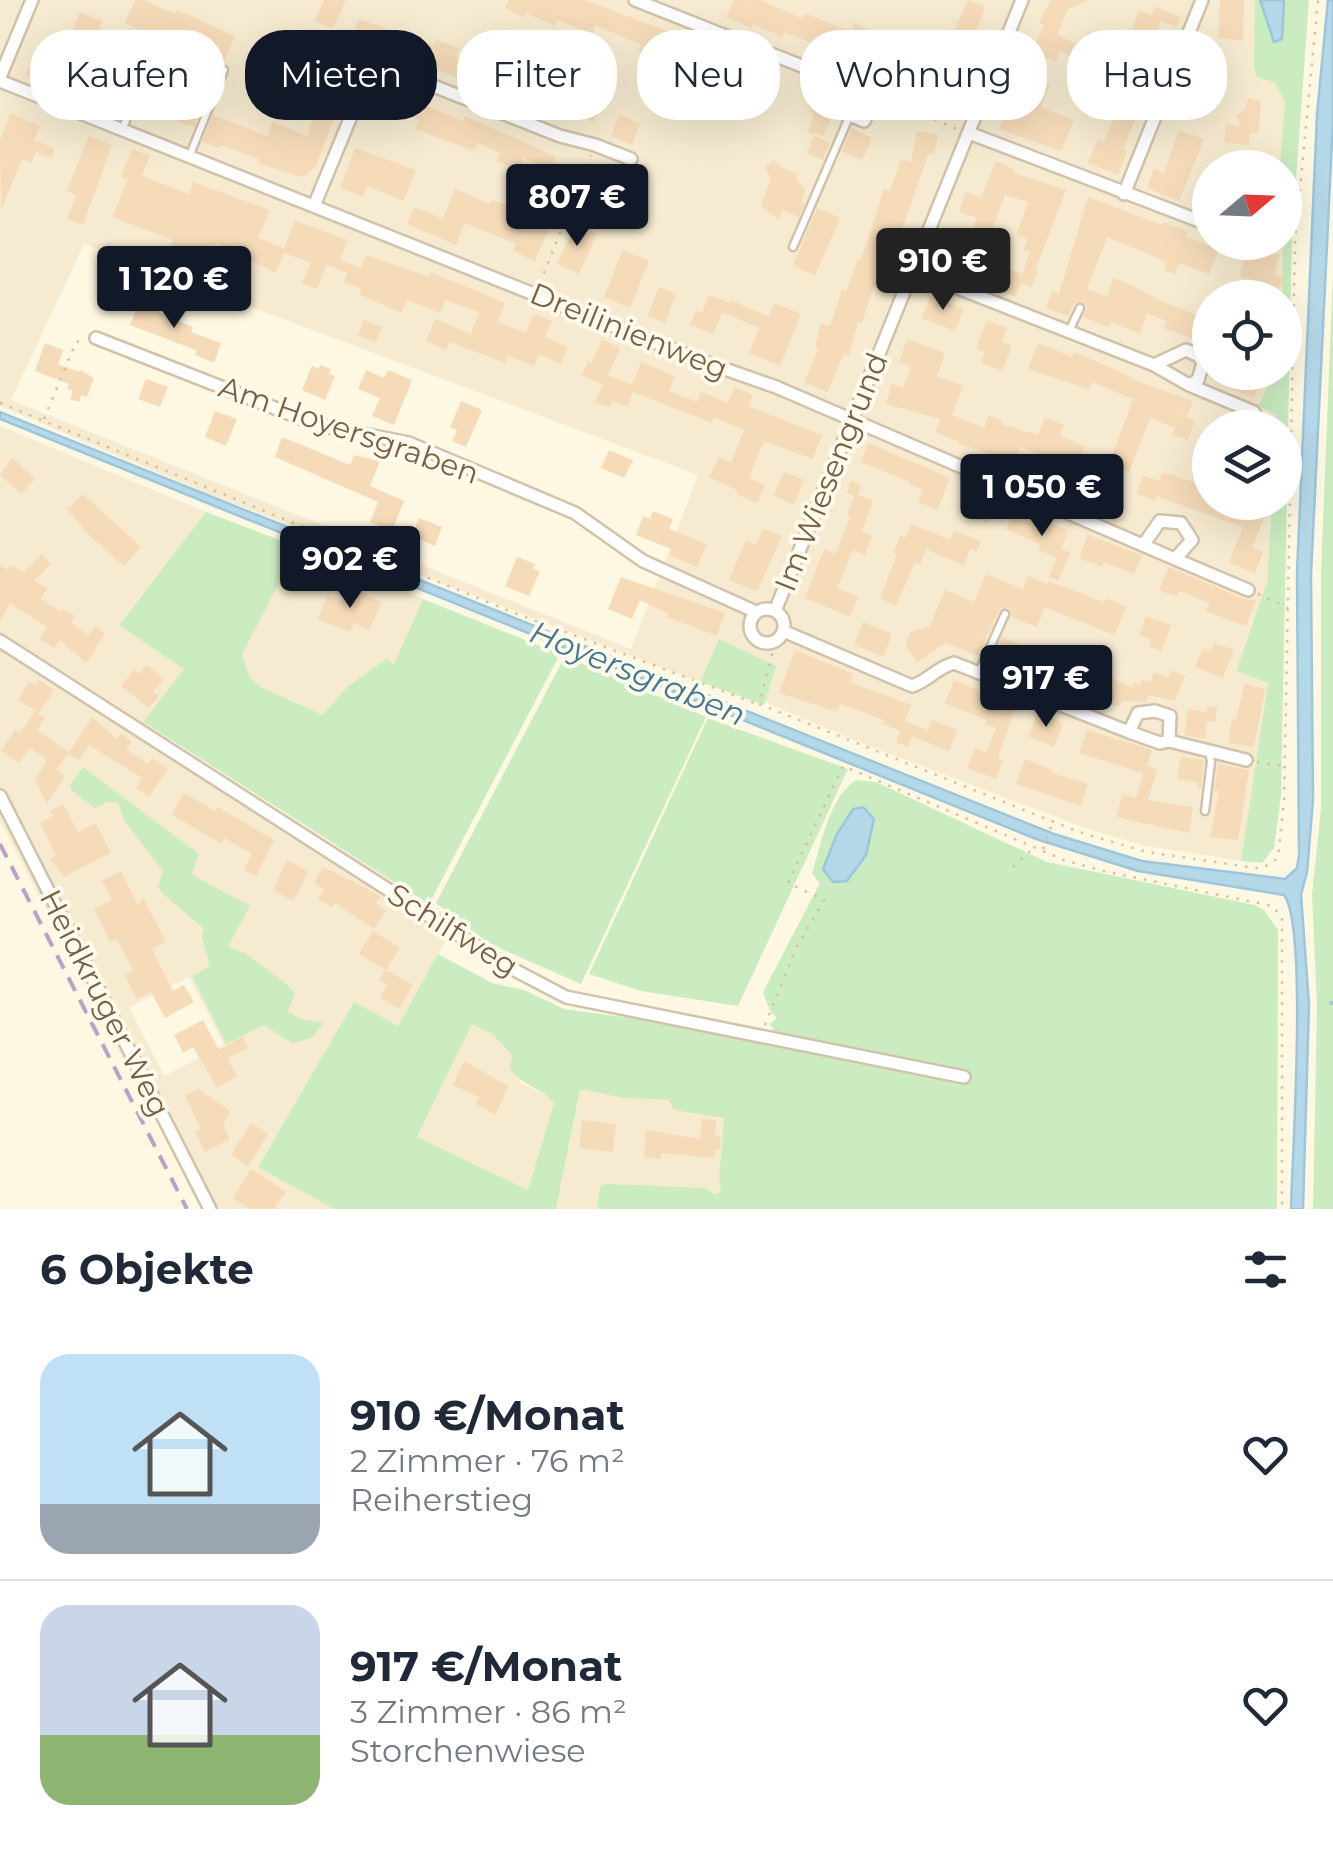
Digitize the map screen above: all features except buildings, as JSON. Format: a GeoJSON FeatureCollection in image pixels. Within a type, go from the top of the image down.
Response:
{"type":"FeatureCollection","features":[{"type":"Feature","properties":{"kind":"street"},"geometry":{"type":"LineString","coordinates":[[0,79],[32,0]]}},
{"type":"Feature","properties":{"kind":"street"},"geometry":{"type":"LineString","coordinates":[[635,0],[800,65]]}},
{"type":"Feature","properties":{"kind":"street","name":"Im Wiesengrund"},"geometry":{"type":"LineString","coordinates":[[776,611],[1022,0]]}},
{"type":"Feature","properties":{"kind":"street"},"geometry":{"type":"LineString","coordinates":[[1124,194],[1202,0]]}},
{"type":"Feature","properties":{"kind":"street","name":"Dreilinienweg"},"geometry":{"type":"LineString","coordinates":[[0,79],[122,132],[776,387],[1248,590]]}},
{"type":"Feature","properties":{"kind":"street"},"geometry":{"type":"LineString","coordinates":[[437,87],[560,136],[631,158]]}},
{"type":"Feature","properties":{"kind":"street"},"geometry":{"type":"LineString","coordinates":[[314,206],[349,120]]}},
{"type":"Feature","properties":{"kind":"street"},"geometry":{"type":"LineString","coordinates":[[969,134],[1192,218]]}},
{"type":"Feature","properties":{"kind":"street"},"geometry":{"type":"LineString","coordinates":[[912,270],[1154,365],[1249,410]]}},
{"type":"Feature","properties":{"kind":"street","name":"Am Hoyersgraben"},"geometry":{"type":"LineString","coordinates":[[96,338],[318,425],[408,444],[575,513],[643,561],[756,612]]}},
{"type":"Feature","properties":{"kind":"street"},"geometry":{"type":"LineString","coordinates":[[1154,365],[1186,350],[1199,356],[1203,363],[1198,380],[1190,385]]}},
{"type":"Feature","properties":{"kind":"street"},"geometry":{"type":"LineString","coordinates":[[1144,544],[1160,520],[1181,523],[1192,540],[1175,559]]}},
{"type":"Feature","properties":{"kind":"street","name":"Im Wiesengrund"},"geometry":{"type":"LineString","coordinates":[[776,611],[782,618],[783,631],[772,643],[759,641],[752,634],[750,621],[756,612],[776,611]]}},
{"type":"Feature","properties":{"kind":"street"},"geometry":{"type":"LineString","coordinates":[[783,631],[912,686],[954,663],[1160,743],[1168,741],[1246,760]]}},
{"type":"Feature","properties":{"kind":"street","name":"Schilfweg"},"geometry":{"type":"LineString","coordinates":[[0,641],[509,967],[566,997],[964,1076]]}},
{"type":"Feature","properties":{"kind":"street"},"geometry":{"type":"LineString","coordinates":[[1129,732],[1138,712],[1155,711],[1170,716],[1168,741]]}},
{"type":"Feature","properties":{"kind":"street","name":"Heidkruger Weg"},"geometry":{"type":"LineString","coordinates":[[0,796],[210,1209]]}},
{"type":"Feature","properties":{"kind":"lane"},"geometry":{"type":"LineString","coordinates":[[122,132],[127,120]]}},
{"type":"Feature","properties":{"kind":"lane"},"geometry":{"type":"LineString","coordinates":[[189,158],[204,120]]}},
{"type":"Feature","properties":{"kind":"lane"},"geometry":{"type":"LineString","coordinates":[[793,247],[848,120]]}},
{"type":"Feature","properties":{"kind":"lane"},"geometry":{"type":"LineString","coordinates":[[1068,332],[1080,308]]}},
{"type":"Feature","properties":{"kind":"lane"},"geometry":{"type":"LineString","coordinates":[[979,673],[1005,614]]}},
{"type":"Feature","properties":{"kind":"lane"},"geometry":{"type":"LineString","coordinates":[[1205,810],[1211,762],[1208,751]]}},
{"type":"Feature","properties":{"kind":"path"},"geometry":{"type":"LineString","coordinates":[[1302,168],[1318,0]]}},
{"type":"Feature","properties":{"kind":"path"},"geometry":{"type":"LineString","coordinates":[[935,120],[969,134]]}},
{"type":"Feature","properties":{"kind":"path"},"geometry":{"type":"LineString","coordinates":[[536,294],[595,144]]}},
{"type":"Feature","properties":{"kind":"path"},"geometry":{"type":"LineString","coordinates":[[1287,410],[1294,260]]}},
{"type":"Feature","properties":{"kind":"path"},"geometry":{"type":"LineString","coordinates":[[44,421],[76,342],[96,338]]}},
{"type":"Feature","properties":{"kind":"path"},"geometry":{"type":"LineString","coordinates":[[0,403],[494,605],[759,704],[1052,825],[1147,852],[1263,868],[1278,858],[1279,852],[1285,766],[1288,520]]}},
{"type":"Feature","properties":{"kind":"path"},"geometry":{"type":"LineString","coordinates":[[1248,590],[1289,608]]}},
{"type":"Feature","properties":{"kind":"path"},"geometry":{"type":"LineString","coordinates":[[759,704],[774,652],[772,643]]}},
{"type":"Feature","properties":{"kind":"path"},"geometry":{"type":"LineString","coordinates":[[1246,760],[1285,766]]}},
{"type":"Feature","properties":{"kind":"path"},"geometry":{"type":"LineString","coordinates":[[761,1036],[795,950],[824,900],[788,883],[843,766],[1032,849],[1102,872],[1260,902],[1280,913],[1282,1209]]}},
{"type":"Feature","properties":{"kind":"path"},"geometry":{"type":"LineString","coordinates":[[1042,852],[1052,825]]}},
{"type":"Feature","properties":{"kind":"path"},"geometry":{"type":"LineString","coordinates":[[1013,867],[1032,849]]}},
{"type":"Feature","properties":{"kind":"shaded area"},"geometry":{"type":"Polygon","coordinates":[[[0,0],[1255,0],[1274,81],[1285,101],[1282,150],[1192,150],[1192,260],[1283,260],[1283,280],[1192,280],[1192,390],[1274,390],[1276,410],[1192,410],[1192,520],[1271,520],[1267,582],[1236,671],[1268,683],[1241,861],[1146,846],[1088,829],[861,743],[767,703],[719,640],[700,682],[212,495],[0,406],[0,0]],[[84,244],[11,400],[631,649],[698,475],[84,244]]]}},
{"type":"Feature","properties":{"kind":"shaded area"},"geometry":{"type":"Polygon","coordinates":[[[0,426],[206,512],[119,624],[185,669],[143,722],[457,921],[398,1026],[354,1003],[258,1166],[334,1209],[201,1209],[0,821],[0,426]],[[189,977],[129,1007],[164,1076],[224,1045],[189,977]]]}},
{"type":"Feature","properties":{"kind":"shaded area"},"geometry":{"type":"Polygon","coordinates":[[[298,547],[423,599],[394,665],[386,659],[347,687],[324,715],[261,687],[250,678],[242,653],[298,547]]]}},
{"type":"Feature","properties":{"kind":"shaded area"},"geometry":{"type":"Polygon","coordinates":[[[472,1023],[492,1034],[512,1055],[521,1083],[554,1103],[528,1190],[417,1137],[472,1023]]]}},
{"type":"Feature","properties":{"kind":"shaded area"},"geometry":{"type":"Polygon","coordinates":[[[580,1089],[623,1098],[670,1100],[674,1110],[724,1117],[719,1178],[722,1191],[715,1194],[705,1188],[600,1186],[597,1209],[556,1209],[580,1089]]]}},
{"type":"Feature","properties":{"kind":"green space"},"geometry":{"type":"Polygon","coordinates":[[[1255,0],[1309,0],[1298,150],[1281,150],[1285,101],[1274,82],[1257,77],[1255,0]]]}},
{"type":"Feature","properties":{"kind":"green space"},"geometry":{"type":"Polygon","coordinates":[[[1283,260],[1292,260],[1291,280],[1282,280],[1283,260]]]}},
{"type":"Feature","properties":{"kind":"green space"},"geometry":{"type":"Polygon","coordinates":[[[1333,273],[1333,1209],[1313,1209],[1317,1006],[1312,895],[1321,809],[1321,571],[1333,273]]]}},
{"type":"Feature","properties":{"kind":"green space"},"geometry":{"type":"Polygon","coordinates":[[[1266,390],[1289,390],[1289,410],[1259,406],[1266,390]]]}},
{"type":"Feature","properties":{"kind":"green space"},"geometry":{"type":"Polygon","coordinates":[[[206,512],[298,547],[242,654],[250,678],[261,687],[323,715],[347,687],[386,659],[394,664],[423,599],[560,654],[429,904],[143,722],[184,669],[119,625],[206,512]]]}},
{"type":"Feature","properties":{"kind":"green space"},"geometry":{"type":"Polygon","coordinates":[[[1271,520],[1286,520],[1281,796],[1274,848],[1262,863],[1241,861],[1268,683],[1236,671],[1267,582],[1271,520]]]}},
{"type":"Feature","properties":{"kind":"green space"},"geometry":{"type":"Polygon","coordinates":[[[719,639],[776,666],[764,705],[700,682],[719,639]]]}},
{"type":"Feature","properties":{"kind":"green space"},"geometry":{"type":"Polygon","coordinates":[[[565,656],[706,717],[581,984],[490,944],[436,903],[565,656]]]}},
{"type":"Feature","properties":{"kind":"green space"},"geometry":{"type":"Polygon","coordinates":[[[708,718],[848,769],[738,1006],[641,991],[589,974],[708,718]]]}},
{"type":"Feature","properties":{"kind":"green space"},"geometry":{"type":"Polygon","coordinates":[[[83,767],[199,854],[194,876],[250,906],[228,946],[245,953],[290,987],[295,993],[288,1012],[323,1023],[312,1038],[292,1043],[264,1025],[226,1044],[192,976],[210,966],[202,937],[204,929],[161,892],[158,887],[163,871],[124,820],[118,802],[95,808],[71,790],[70,785],[83,767]]]}},
{"type":"Feature","properties":{"kind":"green space"},"geometry":{"type":"Polygon","coordinates":[[[856,780],[876,782],[1047,862],[1264,910],[1278,930],[1277,1209],[597,1209],[600,1186],[606,1184],[705,1188],[715,1194],[721,1191],[724,1118],[674,1110],[669,1100],[623,1098],[580,1089],[556,1209],[334,1209],[258,1167],[354,1002],[398,1026],[438,954],[492,983],[524,990],[564,1009],[778,1038],[770,1024],[777,1018],[763,992],[820,883],[812,874],[819,849],[827,822],[856,780]],[[472,1024],[417,1137],[528,1190],[554,1103],[515,1075],[510,1069],[512,1055],[492,1034],[472,1024]]]}},
{"type":"Feature","properties":{"kind":"water"},"geometry":{"type":"Polygon","coordinates":[[[1260,0],[1284,0],[1282,39],[1274,42],[1260,0]]]}},
{"type":"Feature","properties":{"kind":"water","name":"Hoyersgraben"},"geometry":{"type":"Polygon","coordinates":[[[1328,0],[1333,0],[1333,120],[1311,575],[1313,800],[1307,872],[1301,895],[1309,1004],[1303,1209],[1291,1209],[1297,995],[1291,916],[1284,895],[1138,871],[1036,839],[0,419],[0,412],[1054,834],[1142,861],[1285,879],[1297,868],[1299,855],[1297,573],[1317,114],[1328,0]]]}},
{"type":"Feature","properties":{"kind":"water"},"geometry":{"type":"Polygon","coordinates":[[[863,807],[874,819],[866,855],[847,881],[833,882],[823,869],[837,834],[853,809],[863,807]]]}},
{"type":"Feature","properties":{"kind":"railway"},"geometry":{"type":"LineString","coordinates":[[0,844],[187,1209]]}}]}
